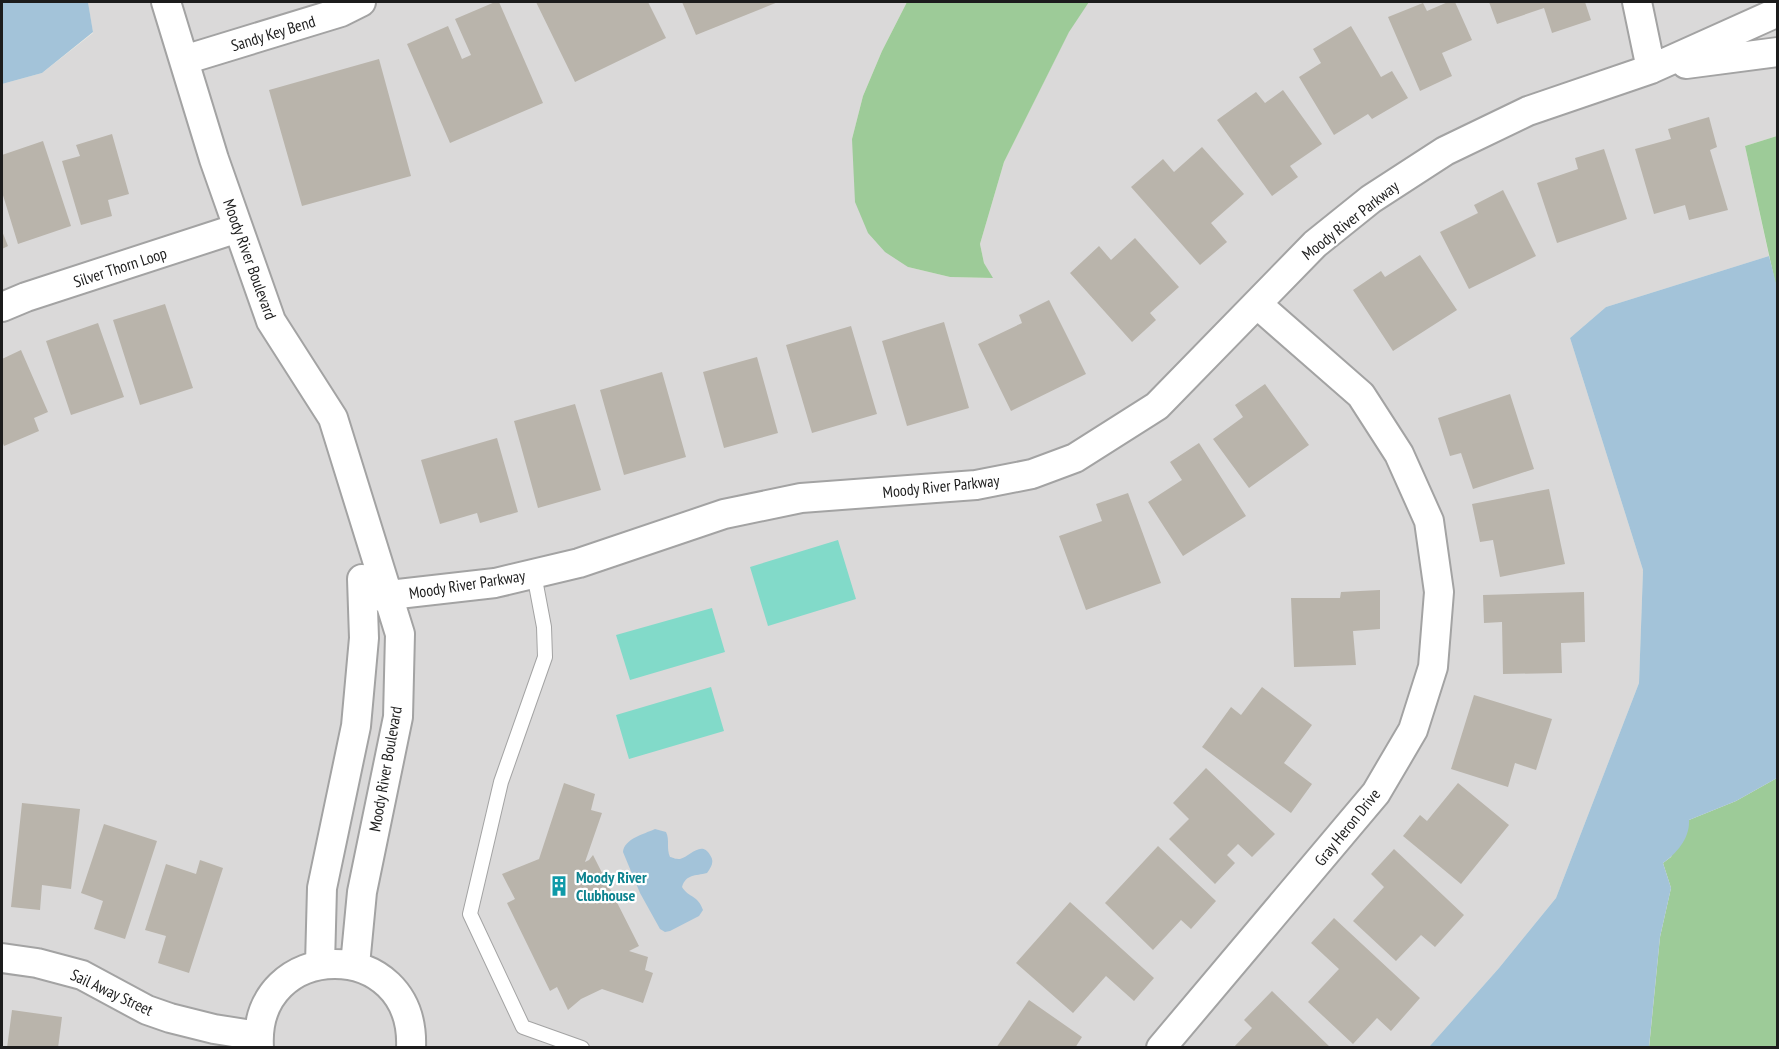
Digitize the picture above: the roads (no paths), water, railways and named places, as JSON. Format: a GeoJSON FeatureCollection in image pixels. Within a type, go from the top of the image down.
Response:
{"type":"FeatureCollection","features":[{"type":"Feature","properties":{"kind":"street","name":"Moody River Boulevard"},"geometry":{"type":"LineString","coordinates":[[166,2],[214,159],[271,321],[333,418],[361,505],[375,597],[364,638],[356,726],[322,888],[320,964]]}},
{"type":"Feature","properties":{"kind":"street","name":"Sandy Key Bend"},"geometry":{"type":"LineString","coordinates":[[184,60],[341,12],[361,2]]}},
{"type":"Feature","properties":{"kind":"street"},"geometry":{"type":"LineString","coordinates":[[1637,2],[1651,69]]}},
{"type":"Feature","properties":{"kind":"street","name":"Moody River Parkway"},"geometry":{"type":"LineString","coordinates":[[375,597],[495,583],[534,574],[579,563],[724,514],[801,498],[976,485],[1032,474],[1075,459],[1157,406],[1315,244],[1371,199],[1445,151],[1528,111],[1651,69],[1778,12]]}},
{"type":"Feature","properties":{"kind":"street","name":"Moody River Parkway"},"geometry":{"type":"LineString","coordinates":[[1651,69],[1778,52]]}},
{"type":"Feature","properties":{"kind":"street","name":"Silver Thorn Loop"},"geometry":{"type":"LineString","coordinates":[[2,307],[26,297],[238,228]]}},
{"type":"Feature","properties":{"kind":"street","name":"Gray Heron Drive"},"geometry":{"type":"LineString","coordinates":[[1161,1047],[1376,793],[1413,730],[1433,667],[1439,592],[1429,520],[1399,454],[1361,396],[1257,304]]}},
{"type":"Feature","properties":{"kind":"street","name":"Moody River Boulevard"},"geometry":{"type":"LineString","coordinates":[[355,965],[362,892],[398,717],[400,634],[375,597]]}},
{"type":"Feature","properties":{"kind":"street","name":"Sail Away Street"},"geometry":{"type":"LineString","coordinates":[[2,958],[37,963],[82,975],[147,1010],[258,1042]]}},
{"type":"Feature","properties":{"kind":"street"},"geometry":{"type":"LineString","coordinates":[[258,1042],[259,1026],[268,1000],[286,980],[309,967],[343,963],[368,970],[390,986],[405,1008],[411,1034],[411,1047]]}},
{"type":"Feature","properties":{"kind":"lane"},"geometry":{"type":"LineString","coordinates":[[534,574],[544,627],[544,657],[501,782],[470,914],[523,1027],[582,1047]]}},
{"type":"Feature","properties":{"kind":"place","name":"Moody River Clubhouse"},"geometry":{"type":"Point","coordinates":[559,886]}}]}
